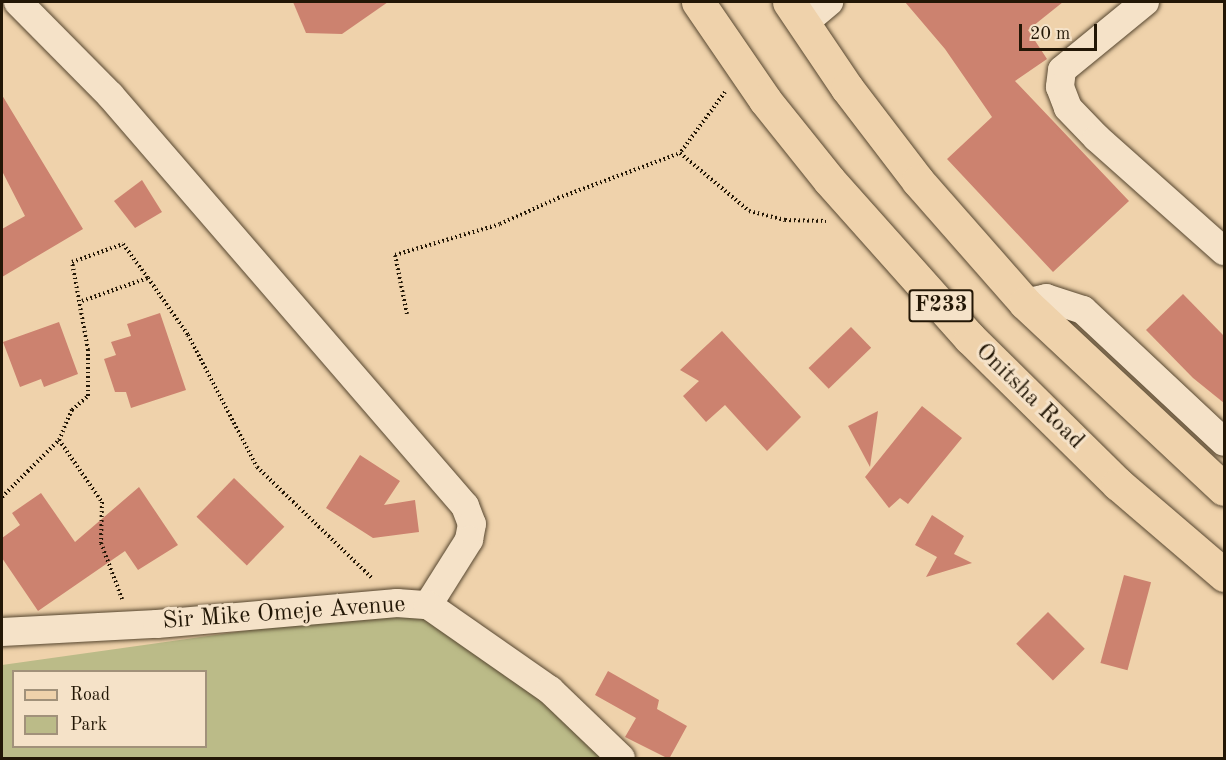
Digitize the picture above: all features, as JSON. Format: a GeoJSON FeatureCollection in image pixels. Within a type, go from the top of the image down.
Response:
{"type":"FeatureCollection","features":[{"type":"Feature","properties":{"kind":"main road","name":"Onitsha Road"},"geometry":{"type":"LineString","coordinates":[[698,2],[744,69],[865,221],[970,338],[1118,484],[1224,575]]}},
{"type":"Feature","properties":{"kind":"main road","name":"F233"},"geometry":{"type":"LineString","coordinates":[[796,12],[847,88],[918,181],[1025,303],[1224,489]]}},
{"type":"Feature","properties":{"kind":"street"},"geometry":{"type":"LineString","coordinates":[[18,2],[110,95],[465,506],[472,524],[469,540],[428,605]]}},
{"type":"Feature","properties":{"kind":"street"},"geometry":{"type":"LineString","coordinates":[[796,12],[829,2]]}},
{"type":"Feature","properties":{"kind":"street"},"geometry":{"type":"LineString","coordinates":[[1145,2],[1062,70],[1060,87],[1068,108],[1097,138],[1224,251]]}},
{"type":"Feature","properties":{"kind":"street"},"geometry":{"type":"LineString","coordinates":[[1025,303],[1046,298],[1083,310],[1224,442]]}},
{"type":"Feature","properties":{"kind":"street","name":"Sir Mike Omeje Avenue"},"geometry":{"type":"LineString","coordinates":[[2,632],[132,625],[397,603],[428,605],[550,690],[621,759]]}},
{"type":"Feature","properties":{"kind":"path"},"geometry":{"type":"LineString","coordinates":[[407,314],[395,255],[500,224],[558,198],[680,153],[701,120],[744,69]]}},
{"type":"Feature","properties":{"kind":"path"},"geometry":{"type":"LineString","coordinates":[[680,153],[749,212],[785,220],[865,221]]}},
{"type":"Feature","properties":{"kind":"path"},"geometry":{"type":"LineString","coordinates":[[2,497],[59,440],[72,410],[88,396],[88,350],[82,301],[72,262],[123,244],[188,335],[258,467],[397,603]]}},
{"type":"Feature","properties":{"kind":"path"},"geometry":{"type":"LineString","coordinates":[[82,301],[148,278]]}},
{"type":"Feature","properties":{"kind":"path"},"geometry":{"type":"LineString","coordinates":[[59,440],[102,502],[101,543],[132,625]]}},
{"type":"Feature","properties":{"kind":"green space"},"geometry":{"type":"Polygon","coordinates":[[[428,605],[608,758],[2,758],[2,665],[428,605]]]}},
{"type":"Feature","properties":{"kind":"building"},"geometry":{"type":"Polygon","coordinates":[[[293,2],[388,2],[342,34],[306,33],[293,2]]]}},
{"type":"Feature","properties":{"kind":"building"},"geometry":{"type":"Polygon","coordinates":[[[905,2],[1063,2],[1028,30],[1047,59],[1015,81],[1129,201],[1053,272],[947,159],[992,117],[945,49],[905,2]]]}},
{"type":"Feature","properties":{"kind":"building"},"geometry":{"type":"Polygon","coordinates":[[[2,95],[83,229],[2,277],[2,229],[25,216],[2,171],[2,95]]]}},
{"type":"Feature","properties":{"kind":"building"},"geometry":{"type":"Polygon","coordinates":[[[142,180],[162,212],[135,228],[114,201],[142,180]]]}},
{"type":"Feature","properties":{"kind":"building"},"geometry":{"type":"Polygon","coordinates":[[[1183,294],[1224,336],[1224,403],[1193,378],[1146,330],[1183,294]]]}},
{"type":"Feature","properties":{"kind":"building"},"geometry":{"type":"Polygon","coordinates":[[[160,313],[186,390],[131,408],[126,392],[115,392],[104,359],[116,355],[111,342],[131,336],[127,324],[160,313]]]}},
{"type":"Feature","properties":{"kind":"building"},"geometry":{"type":"Polygon","coordinates":[[[59,322],[78,374],[44,387],[41,379],[20,387],[3,342],[59,322]]]}},
{"type":"Feature","properties":{"kind":"building"},"geometry":{"type":"Polygon","coordinates":[[[851,327],[871,348],[829,389],[809,368],[851,327]]]}},
{"type":"Feature","properties":{"kind":"building"},"geometry":{"type":"Polygon","coordinates":[[[722,331],[801,417],[767,451],[725,405],[706,422],[683,396],[699,381],[680,370],[722,331]]]}},
{"type":"Feature","properties":{"kind":"building"},"geometry":{"type":"Polygon","coordinates":[[[922,406],[962,438],[908,504],[900,498],[889,508],[865,477],[922,406]]]}},
{"type":"Feature","properties":{"kind":"building"},"geometry":{"type":"Polygon","coordinates":[[[878,411],[870,467],[848,426],[878,411]]]}},
{"type":"Feature","properties":{"kind":"building"},"geometry":{"type":"Polygon","coordinates":[[[360,455],[400,481],[384,505],[415,500],[419,532],[373,538],[326,508],[360,455]]]}},
{"type":"Feature","properties":{"kind":"building"},"geometry":{"type":"Polygon","coordinates":[[[234,478],[284,527],[247,565],[196,517],[234,478]]]}},
{"type":"Feature","properties":{"kind":"building"},"geometry":{"type":"Polygon","coordinates":[[[139,487],[178,545],[138,570],[125,551],[38,611],[2,558],[2,538],[20,525],[12,513],[41,493],[75,542],[139,487]]]}},
{"type":"Feature","properties":{"kind":"building"},"geometry":{"type":"Polygon","coordinates":[[[932,515],[964,536],[954,554],[972,563],[926,577],[937,557],[915,545],[932,515]]]}},
{"type":"Feature","properties":{"kind":"building"},"geometry":{"type":"Polygon","coordinates":[[[1124,575],[1151,582],[1127,670],[1100,663],[1124,575]]]}},
{"type":"Feature","properties":{"kind":"building"},"geometry":{"type":"Polygon","coordinates":[[[1048,612],[1085,649],[1053,681],[1016,644],[1048,612]]]}},
{"type":"Feature","properties":{"kind":"building"},"geometry":{"type":"Polygon","coordinates":[[[608,671],[659,700],[657,709],[687,726],[669,759],[625,737],[636,718],[595,695],[608,671]]]}}]}
